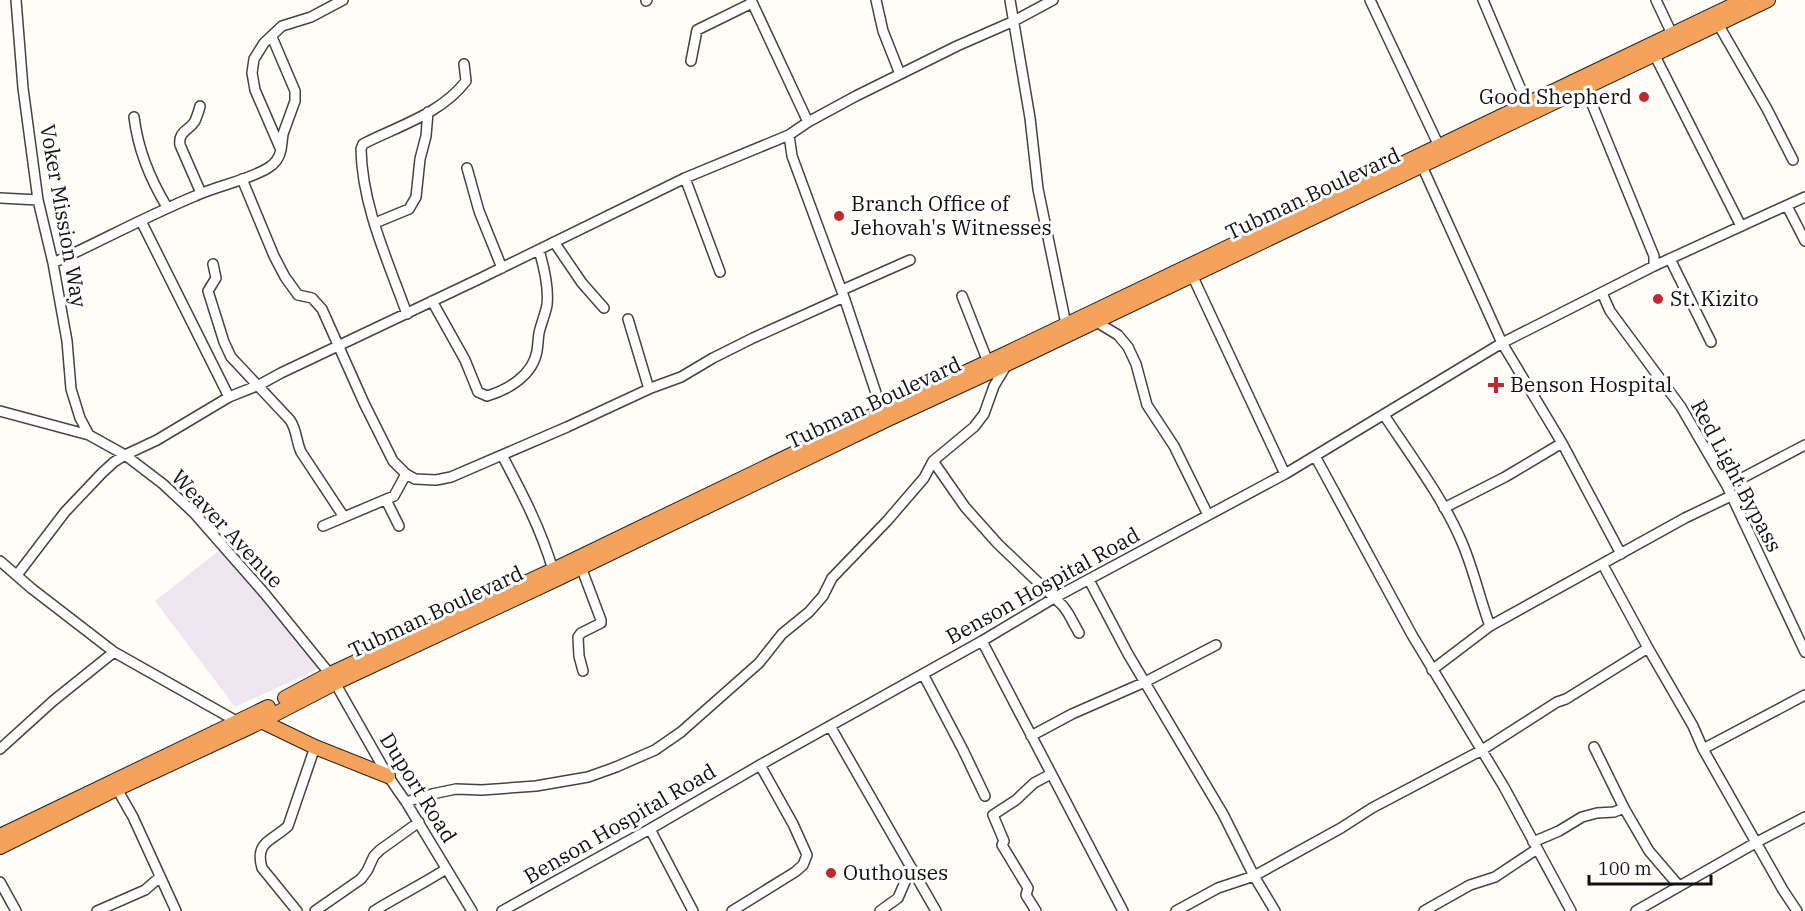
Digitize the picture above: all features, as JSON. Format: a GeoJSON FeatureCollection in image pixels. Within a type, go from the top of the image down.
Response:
{"type":"FeatureCollection","features":[{"type":"Feature","properties":{"kind":"highway","name":"Tubman Boulevard"},"geometry":{"type":"LineString","coordinates":[[0,836],[238,722],[581,567],[1007,363],[1067,329],[1439,146],[1744,0]]}},
{"type":"Feature","properties":{"kind":"highway","name":"Tubman Boulevard"},"geometry":{"type":"LineString","coordinates":[[0,847],[261,722],[332,679],[882,411],[988,362],[1067,329],[1095,321],[1768,0]]}},
{"type":"Feature","properties":{"kind":"highway"},"geometry":{"type":"LineString","coordinates":[[261,722],[315,747],[388,776]]}},
{"type":"Feature","properties":{"kind":"street","name":"Voker Mission Way"},"geometry":{"type":"LineString","coordinates":[[16,0],[24,99],[38,200],[54,263],[67,341],[71,389],[80,418],[89,435]]}},
{"type":"Feature","properties":{"kind":"street"},"geometry":{"type":"LineString","coordinates":[[281,150],[255,90],[252,73],[254,59],[264,43],[282,26],[311,17],[343,0]]}},
{"type":"Feature","properties":{"kind":"street"},"geometry":{"type":"LineString","coordinates":[[876,0],[883,31],[900,74]]}},
{"type":"Feature","properties":{"kind":"street"},"geometry":{"type":"LineString","coordinates":[[1010,0],[1030,118],[1038,189],[1067,329]]}},
{"type":"Feature","properties":{"kind":"street"},"geometry":{"type":"LineString","coordinates":[[17,575],[65,512],[102,473],[124,455],[157,440],[229,398],[685,178],[789,135],[900,74],[1014,21],[1053,0]]}},
{"type":"Feature","properties":{"kind":"street"},"geometry":{"type":"LineString","coordinates":[[1370,0],[1439,146]]}},
{"type":"Feature","properties":{"kind":"street"},"geometry":{"type":"LineString","coordinates":[[1484,0],[1527,104]]}},
{"type":"Feature","properties":{"kind":"street"},"geometry":{"type":"LineString","coordinates":[[1656,0],[1672,34]]}},
{"type":"Feature","properties":{"kind":"street"},"geometry":{"type":"LineString","coordinates":[[691,62],[697,30],[751,1],[808,123]]}},
{"type":"Feature","properties":{"kind":"street"},"geometry":{"type":"LineString","coordinates":[[1718,24],[1767,109],[1793,160]]}},
{"type":"Feature","properties":{"kind":"street"},"geometry":{"type":"LineString","coordinates":[[54,263],[167,207],[270,167],[279,159],[283,134],[295,101],[295,91],[272,37]]}},
{"type":"Feature","properties":{"kind":"street"},"geometry":{"type":"LineString","coordinates":[[1654,54],[1741,226]]}},
{"type":"Feature","properties":{"kind":"street"},"geometry":{"type":"LineString","coordinates":[[407,314],[375,223],[364,184],[361,149],[363,144],[428,112],[459,90],[466,81],[464,64]]}},
{"type":"Feature","properties":{"kind":"street"},"geometry":{"type":"LineString","coordinates":[[1584,87],[1654,256],[1654,266]]}},
{"type":"Feature","properties":{"kind":"street"},"geometry":{"type":"LineString","coordinates":[[200,106],[194,123],[179,138],[201,193]]}},
{"type":"Feature","properties":{"kind":"street"},"geometry":{"type":"LineString","coordinates":[[375,223],[412,206],[416,197],[428,112]]}},
{"type":"Feature","properties":{"kind":"street"},"geometry":{"type":"LineString","coordinates":[[134,117],[143,160],[167,207]]}},
{"type":"Feature","properties":{"kind":"street"},"geometry":{"type":"LineString","coordinates":[[789,135],[792,156],[843,294],[882,411]]}},
{"type":"Feature","properties":{"kind":"street"},"geometry":{"type":"LineString","coordinates":[[1422,166],[1502,342],[1562,443],[1621,554]]}},
{"type":"Feature","properties":{"kind":"street"},"geometry":{"type":"LineString","coordinates":[[467,168],[479,211],[502,268]]}},
{"type":"Feature","properties":{"kind":"street"},"geometry":{"type":"LineString","coordinates":[[685,178],[720,272]]}},
{"type":"Feature","properties":{"kind":"street"},"geometry":{"type":"LineString","coordinates":[[242,179],[285,277],[298,295],[312,298],[322,309],[393,461],[406,474],[415,479],[436,480],[451,477],[681,377],[743,343],[910,260]]}},
{"type":"Feature","properties":{"kind":"street"},"geometry":{"type":"LineString","coordinates":[[1602,293],[1654,266],[1805,197]]}},
{"type":"Feature","properties":{"kind":"street"},"geometry":{"type":"LineString","coordinates":[[0,198],[38,200]]}},
{"type":"Feature","properties":{"kind":"street"},"geometry":{"type":"LineString","coordinates":[[1787,206],[1805,241]]}},
{"type":"Feature","properties":{"kind":"street"},"geometry":{"type":"LineString","coordinates":[[141,221],[229,398]]}},
{"type":"Feature","properties":{"kind":"street"},"geometry":{"type":"LineString","coordinates":[[554,242],[582,283],[604,309]]}},
{"type":"Feature","properties":{"kind":"street"},"geometry":{"type":"LineString","coordinates":[[432,302],[465,360],[478,392],[487,396],[501,391],[525,375],[537,353],[537,339],[547,307],[544,265],[539,250]]}},
{"type":"Feature","properties":{"kind":"street"},"geometry":{"type":"LineString","coordinates":[[1670,259],[1711,342]]}},
{"type":"Feature","properties":{"kind":"street"},"geometry":{"type":"LineString","coordinates":[[213,264],[216,278],[208,291],[231,357],[284,412],[296,428],[301,453],[344,518]]}},
{"type":"Feature","properties":{"kind":"street"},"geometry":{"type":"LineString","coordinates":[[1192,275],[1285,474]]}},
{"type":"Feature","properties":{"kind":"street","name":"Benson Hospital Road"},"geometry":{"type":"LineString","coordinates":[[502,911],[982,641],[1054,598],[1285,474],[1502,342],[1602,293]]}},
{"type":"Feature","properties":{"kind":"street","name":"Red Light Bypass"},"geometry":{"type":"LineString","coordinates":[[1602,293],[1610,311],[1681,407],[1726,486],[1805,652]]}},
{"type":"Feature","properties":{"kind":"street"},"geometry":{"type":"LineString","coordinates":[[962,296],[988,362]]}},
{"type":"Feature","properties":{"kind":"street"},"geometry":{"type":"LineString","coordinates":[[628,319],[649,389]]}},
{"type":"Feature","properties":{"kind":"street"},"geometry":{"type":"LineString","coordinates":[[1095,321],[1118,334],[1128,347],[1138,370],[1147,405],[1174,446],[1208,514]]}},
{"type":"Feature","properties":{"kind":"street"},"geometry":{"type":"LineString","coordinates":[[406,802],[456,789],[482,790],[536,786],[588,777],[655,750],[681,732],[759,663],[782,634],[809,612],[823,596],[832,578],[887,521],[924,478],[933,460],[974,427],[984,414],[994,386],[1007,363]]}},
{"type":"Feature","properties":{"kind":"street","name":"Weaver Avenue"},"geometry":{"type":"LineString","coordinates":[[0,411],[89,435],[124,455],[163,484],[194,513],[265,594],[332,679]]}},
{"type":"Feature","properties":{"kind":"street"},"geometry":{"type":"LineString","coordinates":[[1384,415],[1460,536],[1490,626]]}},
{"type":"Feature","properties":{"kind":"street"},"geometry":{"type":"LineString","coordinates":[[1444,508],[1505,477],[1562,443]]}},
{"type":"Feature","properties":{"kind":"street"},"geometry":{"type":"LineString","coordinates":[[1726,486],[1805,445]]}},
{"type":"Feature","properties":{"kind":"street"},"geometry":{"type":"LineString","coordinates":[[502,455],[535,520],[553,570]]}},
{"type":"Feature","properties":{"kind":"street"},"geometry":{"type":"LineString","coordinates":[[1315,456],[1432,670],[1510,797],[1571,911]]}},
{"type":"Feature","properties":{"kind":"street"},"geometry":{"type":"LineString","coordinates":[[933,460],[972,515],[1068,613],[1079,633]]}},
{"type":"Feature","properties":{"kind":"street"},"geometry":{"type":"LineString","coordinates":[[323,526],[397,494],[406,474]]}},
{"type":"Feature","properties":{"kind":"street"},"geometry":{"type":"LineString","coordinates":[[1432,670],[1490,626],[1731,495]]}},
{"type":"Feature","properties":{"kind":"street"},"geometry":{"type":"LineString","coordinates":[[386,500],[399,526]]}},
{"type":"Feature","properties":{"kind":"street"},"geometry":{"type":"LineString","coordinates":[[0,561],[114,652],[238,722]]}},
{"type":"Feature","properties":{"kind":"street"},"geometry":{"type":"LineString","coordinates":[[1603,565],[1703,748],[1797,911]]}},
{"type":"Feature","properties":{"kind":"street"},"geometry":{"type":"LineString","coordinates":[[581,567],[601,620],[601,623],[581,633],[578,637],[583,671]]}},
{"type":"Feature","properties":{"kind":"street"},"geometry":{"type":"LineString","coordinates":[[1089,580],[1145,682],[1223,814],[1254,876],[1275,911]]}},
{"type":"Feature","properties":{"kind":"street"},"geometry":{"type":"LineString","coordinates":[[982,641],[1123,911]]}},
{"type":"Feature","properties":{"kind":"street"},"geometry":{"type":"LineString","coordinates":[[1031,736],[1072,714],[1145,682],[1216,645]]}},
{"type":"Feature","properties":{"kind":"street"},"geometry":{"type":"LineString","coordinates":[[1176,911],[1218,888],[1254,876],[1341,828],[1372,808],[1482,750],[1648,648]]}},
{"type":"Feature","properties":{"kind":"street"},"geometry":{"type":"LineString","coordinates":[[0,749],[53,701],[114,652]]}},
{"type":"Feature","properties":{"kind":"street"},"geometry":{"type":"LineString","coordinates":[[923,674],[985,796]]}},
{"type":"Feature","properties":{"kind":"street","name":"Duport Road"},"geometry":{"type":"LineString","coordinates":[[332,679],[388,776],[419,822],[472,911]]}},
{"type":"Feature","properties":{"kind":"street"},"geometry":{"type":"LineString","coordinates":[[1703,748],[1805,694]]}},
{"type":"Feature","properties":{"kind":"street"},"geometry":{"type":"LineString","coordinates":[[830,726],[936,911]]}},
{"type":"Feature","properties":{"kind":"street"},"geometry":{"type":"LineString","coordinates":[[297,911],[262,868],[261,849],[274,834],[280,834],[288,826],[315,747]]}},
{"type":"Feature","properties":{"kind":"street"},"geometry":{"type":"LineString","coordinates":[[1594,747],[1624,808],[1649,851],[1679,886]]}},
{"type":"Feature","properties":{"kind":"street"},"geometry":{"type":"LineString","coordinates":[[732,911],[795,872],[803,865],[807,855],[793,824],[760,765]]}},
{"type":"Feature","properties":{"kind":"street"},"geometry":{"type":"LineString","coordinates":[[1036,911],[1026,895],[1028,888],[1002,845],[1004,841],[993,815],[1016,800],[1034,783],[1051,774]]}},
{"type":"Feature","properties":{"kind":"street"},"geometry":{"type":"LineString","coordinates":[[117,789],[133,817],[176,911]]}},
{"type":"Feature","properties":{"kind":"street"},"geometry":{"type":"LineString","coordinates":[[1424,911],[1470,885],[1495,877],[1535,846],[1582,817],[1614,812],[1624,808]]}},
{"type":"Feature","properties":{"kind":"street"},"geometry":{"type":"LineString","coordinates":[[1635,911],[1805,817]]}},
{"type":"Feature","properties":{"kind":"street"},"geometry":{"type":"LineString","coordinates":[[315,911],[361,879],[380,849],[419,822]]}},
{"type":"Feature","properties":{"kind":"street"},"geometry":{"type":"LineString","coordinates":[[650,829],[693,911]]}},
{"type":"Feature","properties":{"kind":"street"},"geometry":{"type":"LineString","coordinates":[[880,911],[898,898],[911,868]]}},
{"type":"Feature","properties":{"kind":"street"},"geometry":{"type":"LineString","coordinates":[[374,911],[447,869]]}},
{"type":"Feature","properties":{"kind":"street"},"geometry":{"type":"LineString","coordinates":[[97,911],[145,890],[160,877]]}},
{"type":"Feature","properties":{"kind":"street"},"geometry":{"type":"LineString","coordinates":[[0,882],[16,911]]}},
{"type":"Feature","properties":{"kind":"shaded area"},"geometry":{"type":"Polygon","coordinates":[[[230,542],[324,666],[235,707],[155,601],[230,542]]]}},
{"type":"Feature","properties":{"kind":"place","name":"Good Shepherd"},"geometry":{"type":"Point","coordinates":[1644,97]}},
{"type":"Feature","properties":{"kind":"place","name":"Branch Office of Jehovah's Witnesses"},"geometry":{"type":"Point","coordinates":[839,216]}},
{"type":"Feature","properties":{"kind":"place","name":"St. Kizito"},"geometry":{"type":"Point","coordinates":[1658,299]}},
{"type":"Feature","properties":{"kind":"place","name":"Benson Hospital"},"geometry":{"type":"Point","coordinates":[1496,385]}},
{"type":"Feature","properties":{"kind":"place","name":"Outhouses"},"geometry":{"type":"Point","coordinates":[831,873]}}]}
